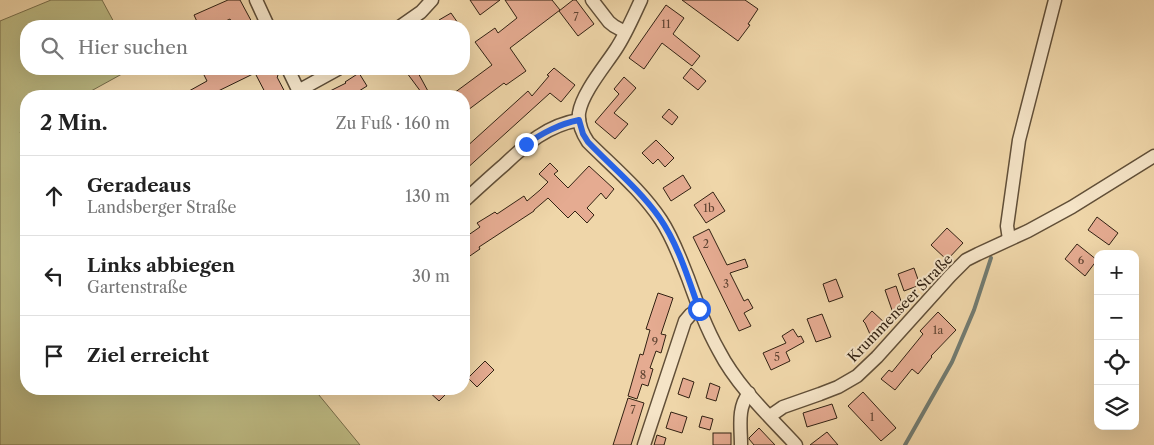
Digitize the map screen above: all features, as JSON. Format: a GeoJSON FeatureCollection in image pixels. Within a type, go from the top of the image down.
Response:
{"type":"FeatureCollection","features":[{"type":"Feature","properties":{"kind":"street"},"geometry":{"type":"LineString","coordinates":[[256,0],[265,20]]}},
{"type":"Feature","properties":{"kind":"street"},"geometry":{"type":"LineString","coordinates":[[410,20],[421,12],[432,0]]}},
{"type":"Feature","properties":{"kind":"street"},"geometry":{"type":"LineString","coordinates":[[592,0],[609,22],[625,32]]}},
{"type":"Feature","properties":{"kind":"street"},"geometry":{"type":"LineString","coordinates":[[641,0],[617,47],[582,103],[579,120],[583,134],[588,142],[642,196],[660,218],[675,246],[699,309],[719,352],[737,380],[796,445]]}},
{"type":"Feature","properties":{"kind":"street"},"geometry":{"type":"LineString","coordinates":[[1009,239],[1007,226],[1019,140],[1054,0]]}},
{"type":"Feature","properties":{"kind":"street"},"geometry":{"type":"LineString","coordinates":[[291,75],[298,90]]}},
{"type":"Feature","properties":{"kind":"street"},"geometry":{"type":"LineString","coordinates":[[304,90],[328,75]]}},
{"type":"Feature","properties":{"kind":"street"},"geometry":{"type":"LineString","coordinates":[[470,195],[526,144],[555,127],[579,120]]}},
{"type":"Feature","properties":{"kind":"street","name":"Krummenseer Straße"},"geometry":{"type":"LineString","coordinates":[[770,416],[783,407],[838,387],[857,376],[877,357],[966,260],[1028,231],[1072,207],[1154,156]]}},
{"type":"Feature","properties":{"kind":"street"},"geometry":{"type":"LineString","coordinates":[[644,445],[685,321],[699,309]]}},
{"type":"Feature","properties":{"kind":"street"},"geometry":{"type":"LineString","coordinates":[[741,445],[742,403],[749,393]]}},
{"type":"Feature","properties":{"kind":"shaded area"},"geometry":{"type":"Polygon","coordinates":[[[51,0],[102,0],[113,20],[20,20],[20,75],[120,75],[93,90],[20,90],[20,395],[319,395],[360,445],[0,445],[0,21],[51,0]]]}},
{"type":"Feature","properties":{"kind":"building"},"geometry":{"type":"Polygon","coordinates":[[[228,0],[240,0],[251,20],[196,20],[194,15],[228,0]]]}},
{"type":"Feature","properties":{"kind":"building"},"geometry":{"type":"Polygon","coordinates":[[[470,0],[500,0],[480,15],[470,0]]]}},
{"type":"Feature","properties":{"kind":"building"},"geometry":{"type":"Polygon","coordinates":[[[505,0],[552,0],[560,10],[510,48],[526,71],[506,85],[504,83],[470,108],[470,90],[458,90],[492,65],[475,42],[495,28],[498,33],[517,18],[505,0]]]}},
{"type":"Feature","properties":{"kind":"building"},"geometry":{"type":"Polygon","coordinates":[[[573,0],[576,0],[594,24],[578,36],[559,11],[573,0]]]}},
{"type":"Feature","properties":{"kind":"building"},"geometry":{"type":"Polygon","coordinates":[[[682,0],[745,0],[758,9],[748,24],[750,25],[738,41],[682,0]]]}},
{"type":"Feature","properties":{"kind":"building"},"geometry":{"type":"Polygon","coordinates":[[[666,5],[684,18],[673,34],[700,56],[692,66],[662,43],[644,69],[629,58],[666,5]]]}},
{"type":"Feature","properties":{"kind":"building"},"geometry":{"type":"Polygon","coordinates":[[[451,13],[456,20],[439,20],[451,13]]]}},
{"type":"Feature","properties":{"kind":"building"},"geometry":{"type":"Polygon","coordinates":[[[554,68],[575,85],[561,102],[550,93],[470,166],[470,144],[528,91],[532,96],[549,76],[547,75],[554,68]]]}},
{"type":"Feature","properties":{"kind":"building"},"geometry":{"type":"Polygon","coordinates":[[[691,68],[706,81],[698,90],[683,78],[691,68]]]}},
{"type":"Feature","properties":{"kind":"building"},"geometry":{"type":"Polygon","coordinates":[[[204,75],[251,75],[220,90],[191,90],[207,81],[204,75]]]}},
{"type":"Feature","properties":{"kind":"building"},"geometry":{"type":"Polygon","coordinates":[[[256,75],[278,75],[284,90],[264,90],[256,75]]]}},
{"type":"Feature","properties":{"kind":"building"},"geometry":{"type":"Polygon","coordinates":[[[356,75],[360,75],[367,86],[361,90],[332,90],[356,75]]]}},
{"type":"Feature","properties":{"kind":"building"},"geometry":{"type":"Polygon","coordinates":[[[408,75],[419,75],[427,90],[420,90],[408,75]]]}},
{"type":"Feature","properties":{"kind":"building"},"geometry":{"type":"Polygon","coordinates":[[[624,77],[636,88],[614,113],[628,124],[615,139],[595,122],[619,94],[614,89],[624,77]]]}},
{"type":"Feature","properties":{"kind":"building"},"geometry":{"type":"Polygon","coordinates":[[[669,109],[678,117],[672,125],[662,117],[669,109]]]}},
{"type":"Feature","properties":{"kind":"building"},"geometry":{"type":"Polygon","coordinates":[[[656,140],[674,158],[665,167],[658,159],[653,164],[642,153],[656,140]]]}},
{"type":"Feature","properties":{"kind":"building"},"geometry":{"type":"Polygon","coordinates":[[[550,163],[558,171],[554,174],[568,188],[589,166],[614,189],[606,199],[601,193],[587,208],[594,215],[587,223],[575,211],[568,218],[548,198],[534,211],[479,247],[480,249],[470,256],[470,234],[480,227],[477,223],[495,212],[497,214],[524,196],[527,201],[548,182],[539,174],[550,163]]]}},
{"type":"Feature","properties":{"kind":"building"},"geometry":{"type":"Polygon","coordinates":[[[683,175],[691,188],[671,201],[663,188],[683,175]]]}},
{"type":"Feature","properties":{"kind":"building"},"geometry":{"type":"Polygon","coordinates":[[[713,192],[725,211],[706,223],[694,205],[713,192]]]}},
{"type":"Feature","properties":{"kind":"building"},"geometry":{"type":"Polygon","coordinates":[[[1097,217],[1118,233],[1109,245],[1088,230],[1097,217]]]}},
{"type":"Feature","properties":{"kind":"building"},"geometry":{"type":"Polygon","coordinates":[[[947,228],[963,243],[947,260],[931,245],[947,228]]]}},
{"type":"Feature","properties":{"kind":"building"},"geometry":{"type":"Polygon","coordinates":[[[709,229],[727,265],[745,259],[748,267],[730,273],[744,301],[748,299],[753,308],[744,313],[751,326],[739,331],[693,237],[709,229]]]}},
{"type":"Feature","properties":{"kind":"building"},"geometry":{"type":"Polygon","coordinates":[[[1077,244],[1094,258],[1094,264],[1085,276],[1065,259],[1077,244]]]}},
{"type":"Feature","properties":{"kind":"building"},"geometry":{"type":"Polygon","coordinates":[[[914,268],[920,285],[904,291],[898,274],[914,268]]]}},
{"type":"Feature","properties":{"kind":"building"},"geometry":{"type":"Polygon","coordinates":[[[836,279],[843,297],[829,302],[823,284],[836,279]]]}},
{"type":"Feature","properties":{"kind":"building"},"geometry":{"type":"Polygon","coordinates":[[[896,286],[904,310],[893,313],[885,290],[896,286]]]}},
{"type":"Feature","properties":{"kind":"building"},"geometry":{"type":"Polygon","coordinates":[[[658,293],[673,298],[661,334],[666,335],[661,353],[656,351],[650,368],[653,369],[648,386],[642,384],[637,399],[628,396],[640,354],[643,355],[650,330],[646,329],[658,293]]]}},
{"type":"Feature","properties":{"kind":"building"},"geometry":{"type":"Polygon","coordinates":[[[872,311],[887,325],[873,341],[863,321],[872,311]]]}},
{"type":"Feature","properties":{"kind":"building"},"geometry":{"type":"Polygon","coordinates":[[[938,312],[956,330],[931,356],[918,374],[912,369],[895,390],[881,379],[889,370],[892,372],[923,334],[920,331],[938,312]]]}},
{"type":"Feature","properties":{"kind":"building"},"geometry":{"type":"Polygon","coordinates":[[[822,314],[831,337],[816,342],[807,319],[822,314]]]}},
{"type":"Feature","properties":{"kind":"building"},"geometry":{"type":"Polygon","coordinates":[[[793,329],[798,337],[801,336],[804,342],[786,352],[790,361],[771,370],[763,353],[786,343],[782,336],[793,329]]]}},
{"type":"Feature","properties":{"kind":"building"},"geometry":{"type":"Polygon","coordinates":[[[485,361],[494,370],[477,387],[470,380],[470,376],[485,361]]]}},
{"type":"Feature","properties":{"kind":"building"},"geometry":{"type":"Polygon","coordinates":[[[683,378],[694,382],[689,398],[678,394],[683,378]]]}},
{"type":"Feature","properties":{"kind":"building"},"geometry":{"type":"Polygon","coordinates":[[[710,383],[720,387],[716,401],[706,398],[710,383]]]}},
{"type":"Feature","properties":{"kind":"building"},"geometry":{"type":"Polygon","coordinates":[[[863,392],[896,428],[881,441],[848,406],[863,392]]]}},
{"type":"Feature","properties":{"kind":"building"},"geometry":{"type":"Polygon","coordinates":[[[432,395],[445,395],[439,401],[432,395]]]}},
{"type":"Feature","properties":{"kind":"building"},"geometry":{"type":"Polygon","coordinates":[[[628,398],[644,403],[631,445],[613,445],[628,398]]]}},
{"type":"Feature","properties":{"kind":"building"},"geometry":{"type":"Polygon","coordinates":[[[832,404],[837,418],[807,427],[803,413],[832,404]]]}},
{"type":"Feature","properties":{"kind":"building"},"geometry":{"type":"Polygon","coordinates":[[[671,412],[687,417],[682,433],[666,428],[671,412]]]}},
{"type":"Feature","properties":{"kind":"building"},"geometry":{"type":"Polygon","coordinates":[[[702,416],[713,419],[710,430],[699,427],[702,416]]]}},
{"type":"Feature","properties":{"kind":"building"},"geometry":{"type":"Polygon","coordinates":[[[759,428],[775,445],[754,445],[749,438],[759,428]]]}},
{"type":"Feature","properties":{"kind":"building"},"geometry":{"type":"Polygon","coordinates":[[[827,432],[838,445],[810,445],[827,432]]]}},
{"type":"Feature","properties":{"kind":"building"},"geometry":{"type":"Polygon","coordinates":[[[713,433],[731,433],[731,445],[713,445],[713,433]]]}},
{"type":"Feature","properties":{"kind":"building"},"geometry":{"type":"Polygon","coordinates":[[[657,435],[666,438],[664,445],[654,445],[657,435]]]}},
{"type":"Feature","properties":{"kind":"waterway"},"geometry":{"type":"LineString","coordinates":[[905,445],[952,362],[974,310],[991,258]]}},
{"type":"Feature","properties":{"kind":"route"},"geometry":{"type":"LineString","coordinates":[[526,144],[555,127],[579,120],[580,127],[588,142],[642,196],[660,218],[675,246],[699,309]]}}]}
